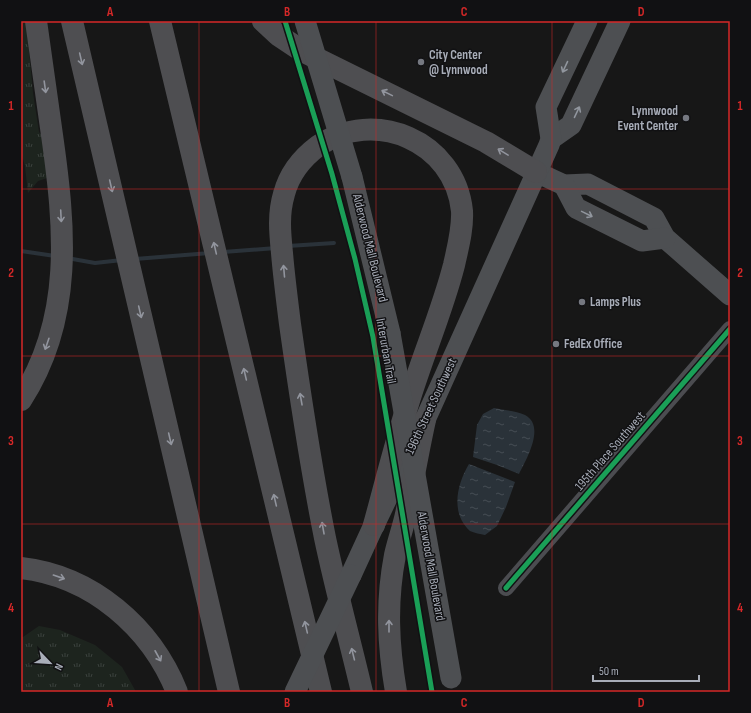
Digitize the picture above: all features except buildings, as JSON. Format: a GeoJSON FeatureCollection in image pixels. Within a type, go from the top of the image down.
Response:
{"type":"FeatureCollection","features":[{"type":"Feature","properties":{"kind":"highway"},"geometry":{"type":"LineString","coordinates":[[21,400],[40,363],[54,325],[61,283],[62,256],[60,194],[36,21]]}},
{"type":"Feature","properties":{"kind":"highway"},"geometry":{"type":"LineString","coordinates":[[72,21],[229,692]]}},
{"type":"Feature","properties":{"kind":"highway"},"geometry":{"type":"LineString","coordinates":[[160,21],[321,692]]}},
{"type":"Feature","properties":{"kind":"highway"},"geometry":{"type":"LineString","coordinates":[[263,21],[278,35],[302,51],[486,142],[536,172]]}},
{"type":"Feature","properties":{"kind":"highway"},"geometry":{"type":"LineString","coordinates":[[362,692],[325,539],[299,388],[285,282],[280,212],[284,192],[290,177],[300,163],[311,152],[328,140],[345,133],[370,129],[393,132],[408,136],[426,147],[446,168],[460,199],[462,212],[462,228],[450,280],[408,404],[374,525]]}},
{"type":"Feature","properties":{"kind":"highway"},"geometry":{"type":"LineString","coordinates":[[396,692],[391,662],[388,627],[390,591],[396,554],[406,515],[425,420]]}},
{"type":"Feature","properties":{"kind":"highway"},"geometry":{"type":"LineString","coordinates":[[21,568],[58,576],[82,586],[101,597],[121,612],[137,627],[154,649],[177,692]]}},
{"type":"Feature","properties":{"kind":"main road","name":"Alderwood Mall Boulevard"},"geometry":{"type":"LineString","coordinates":[[305,21],[352,177],[390,333],[452,685]]}},
{"type":"Feature","properties":{"kind":"main road"},"geometry":{"type":"LineString","coordinates":[[551,140],[546,107],[586,21]]}},
{"type":"Feature","properties":{"kind":"main road","name":"196th Street Southwest"},"geometry":{"type":"LineString","coordinates":[[295,692],[425,420],[551,140],[572,125],[620,21]]}},
{"type":"Feature","properties":{"kind":"main road"},"geometry":{"type":"LineString","coordinates":[[536,172],[564,185],[588,184],[654,218],[665,238],[730,295]]}},
{"type":"Feature","properties":{"kind":"street","name":"195th Place Southwest"},"geometry":{"type":"LineString","coordinates":[[506,588],[730,329]]}},
{"type":"Feature","properties":{"kind":"green space"},"geometry":{"type":"Polygon","coordinates":[[[21,21],[25,21],[27,30],[33,93],[39,132],[45,140],[47,178],[38,181],[28,193],[25,166],[21,152],[21,21]]]}},
{"type":"Feature","properties":{"kind":"green space"},"geometry":{"type":"Polygon","coordinates":[[[39,626],[60,630],[95,645],[122,667],[135,690],[134,692],[21,692],[21,637],[39,626]]]}},
{"type":"Feature","properties":{"kind":"water"},"geometry":{"type":"Polygon","coordinates":[[[494,408],[525,415],[531,420],[534,427],[534,435],[530,452],[519,474],[473,457],[477,425],[483,414],[494,408]]]}},
{"type":"Feature","properties":{"kind":"water"},"geometry":{"type":"Polygon","coordinates":[[[469,464],[515,482],[497,526],[485,535],[470,531],[460,516],[458,507],[459,489],[461,480],[469,464]]]}},
{"type":"Feature","properties":{"kind":"waterway"},"geometry":{"type":"LineString","coordinates":[[288,246],[334,243]]}},
{"type":"Feature","properties":{"kind":"waterway"},"geometry":{"type":"LineString","coordinates":[[223,252],[276,248]]}},
{"type":"Feature","properties":{"kind":"waterway"},"geometry":{"type":"LineString","coordinates":[[21,251],[55,256]]}},
{"type":"Feature","properties":{"kind":"waterway"},"geometry":{"type":"LineString","coordinates":[[135,259],[210,253]]}},
{"type":"Feature","properties":{"kind":"waterway"},"geometry":{"type":"LineString","coordinates":[[67,258],[95,263],[122,260]]}},
{"type":"Feature","properties":{"kind":"cycle path","name":"Interurban Trail"},"geometry":{"type":"LineString","coordinates":[[285,21],[332,174],[355,259],[373,337],[432,692]]}},
{"type":"Feature","properties":{"kind":"cycle path"},"geometry":{"type":"LineString","coordinates":[[506,588],[730,329]]}},
{"type":"Feature","properties":{"kind":"place","name":"City Center @ Lynnwood"},"geometry":{"type":"Point","coordinates":[421,62]}},
{"type":"Feature","properties":{"kind":"place","name":"Lynnwood Event Center"},"geometry":{"type":"Point","coordinates":[686,118]}},
{"type":"Feature","properties":{"kind":"place","name":"Lamps Plus"},"geometry":{"type":"Point","coordinates":[582,302]}},
{"type":"Feature","properties":{"kind":"place","name":"FedEx Office"},"geometry":{"type":"Point","coordinates":[556,344]}}]}
